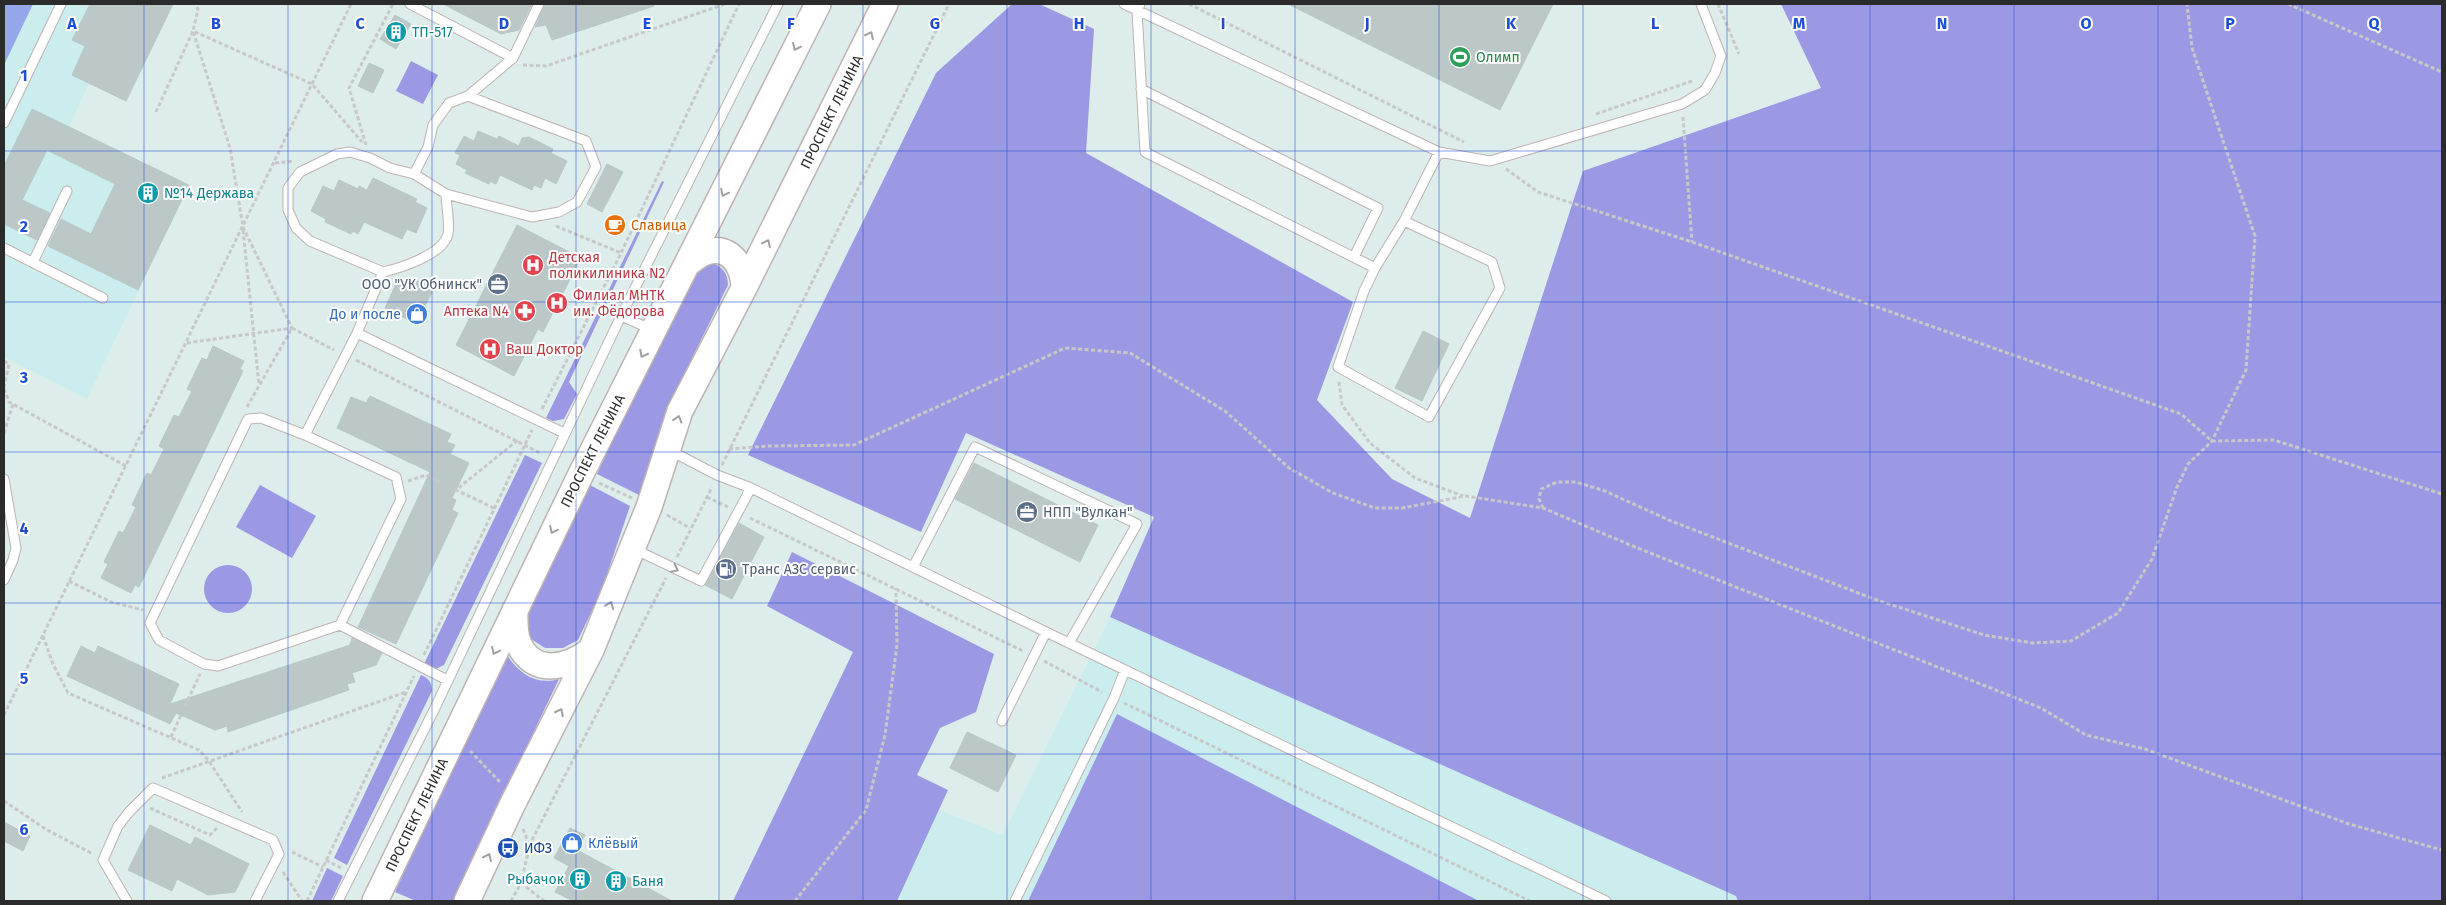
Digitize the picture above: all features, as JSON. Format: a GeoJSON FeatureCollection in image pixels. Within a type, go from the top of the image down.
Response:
{"type":"FeatureCollection","features":[{"type":"Feature","properties":{"kind":"main road","name":"ПРОСПЕКТ ЛЕНИНА"},"geometry":{"type":"LineString","coordinates":[[375,901],[580,474],[690,262],[818,4]]}},
{"type":"Feature","properties":{"kind":"main road","name":"ПРОСПЕКТ ЛЕНИНА"},"geometry":{"type":"LineString","coordinates":[[467,901],[512,805],[591,650],[631,548],[650,507],[680,411],[744,288],[885,4]]}},
{"type":"Feature","properties":{"kind":"main road"},"geometry":{"type":"LineString","coordinates":[[690,262],[699,254],[708,250],[725,253],[740,265],[744,275],[744,288]]}},
{"type":"Feature","properties":{"kind":"main road"},"geometry":{"type":"LineString","coordinates":[[516,607],[515,630],[518,642],[529,657],[537,662],[556,666],[565,665],[579,659],[591,650]]}},
{"type":"Feature","properties":{"kind":"lane"},"geometry":{"type":"LineString","coordinates":[[4,123],[61,4]]}},
{"type":"Feature","properties":{"kind":"lane"},"geometry":{"type":"LineString","coordinates":[[410,4],[513,58]]}},
{"type":"Feature","properties":{"kind":"lane"},"geometry":{"type":"LineString","coordinates":[[414,174],[428,146],[432,125],[449,102],[468,96],[513,58],[538,4]]}},
{"type":"Feature","properties":{"kind":"lane"},"geometry":{"type":"LineString","coordinates":[[338,901],[447,680],[621,316],[778,4]]}},
{"type":"Feature","properties":{"kind":"lane"},"geometry":{"type":"LineString","coordinates":[[1124,4],[1138,7],[1439,152],[1490,160],[1682,104],[1705,90],[1716,73],[1721,56],[1701,4]]}},
{"type":"Feature","properties":{"kind":"lane"},"geometry":{"type":"LineString","coordinates":[[1138,7],[1145,152],[1375,268]]}},
{"type":"Feature","properties":{"kind":"lane"},"geometry":{"type":"LineString","coordinates":[[1141,89],[1378,208],[1354,257]]}},
{"type":"Feature","properties":{"kind":"lane"},"geometry":{"type":"LineString","coordinates":[[446,194],[448,236],[441,247],[404,268],[383,272],[310,241],[296,228],[288,210],[288,188],[300,172],[337,154],[350,152],[370,158],[390,168],[414,174],[446,194],[532,217],[559,212],[577,202],[596,167],[586,141],[468,96]]}},
{"type":"Feature","properties":{"kind":"lane"},"geometry":{"type":"LineString","coordinates":[[1404,221],[1492,262],[1500,288],[1429,418],[1338,367],[1364,291],[1375,268],[1404,221],[1439,152]]}},
{"type":"Feature","properties":{"kind":"lane"},"geometry":{"type":"LineString","coordinates":[[32,262],[67,191]]}},
{"type":"Feature","properties":{"kind":"lane"},"geometry":{"type":"LineString","coordinates":[[4,248],[103,298]]}},
{"type":"Feature","properties":{"kind":"lane"},"geometry":{"type":"LineString","coordinates":[[305,435],[346,356],[383,272]]}},
{"type":"Feature","properties":{"kind":"lane"},"geometry":{"type":"LineString","coordinates":[[621,316],[655,331]]}},
{"type":"Feature","properties":{"kind":"lane"},"geometry":{"type":"LineString","coordinates":[[357,333],[564,433]]}},
{"type":"Feature","properties":{"kind":"lane"},"geometry":{"type":"LineString","coordinates":[[261,418],[305,435],[396,477],[401,498],[340,625],[218,666],[204,664],[159,640],[150,623],[248,419],[261,418]]}},
{"type":"Feature","properties":{"kind":"lane"},"geometry":{"type":"LineString","coordinates":[[913,568],[975,447],[1137,524],[1069,643]]}},
{"type":"Feature","properties":{"kind":"lane"},"geometry":{"type":"LineString","coordinates":[[668,450],[717,476],[751,488],[913,568],[1606,901]]}},
{"type":"Feature","properties":{"kind":"lane"},"geometry":{"type":"LineString","coordinates":[[4,479],[16,548],[4,580]]}},
{"type":"Feature","properties":{"kind":"lane"},"geometry":{"type":"LineString","coordinates":[[631,548],[701,582],[751,488]]}},
{"type":"Feature","properties":{"kind":"lane"},"geometry":{"type":"LineString","coordinates":[[340,625],[418,667],[447,680]]}},
{"type":"Feature","properties":{"kind":"lane"},"geometry":{"type":"LineString","coordinates":[[1002,721],[1046,632]]}},
{"type":"Feature","properties":{"kind":"lane"},"geometry":{"type":"LineString","coordinates":[[1015,901],[1114,698],[1125,670]]}},
{"type":"Feature","properties":{"kind":"lane"},"geometry":{"type":"LineString","coordinates":[[127,901],[103,860],[118,826],[153,788],[211,814],[227,818],[273,840],[279,854],[255,901]]}},
{"type":"Feature","properties":{"kind":"path"},"geometry":{"type":"LineString","coordinates":[[156,112],[193,31],[198,9],[195,4]]}},
{"type":"Feature","properties":{"kind":"path"},"geometry":{"type":"LineString","coordinates":[[4,715],[350,4]]}},
{"type":"Feature","properties":{"kind":"path"},"geometry":{"type":"LineString","coordinates":[[193,31],[312,84],[367,148],[349,88],[393,4]]}},
{"type":"Feature","properties":{"kind":"path"},"geometry":{"type":"LineString","coordinates":[[505,64],[546,66],[725,4]]}},
{"type":"Feature","properties":{"kind":"path"},"geometry":{"type":"LineString","coordinates":[[306,901],[525,444],[621,253],[739,4]]}},
{"type":"Feature","properties":{"kind":"path"},"geometry":{"type":"LineString","coordinates":[[511,901],[521,883],[530,844],[672,567],[949,4]]}},
{"type":"Feature","properties":{"kind":"path"},"geometry":{"type":"LineString","coordinates":[[1189,4],[1469,145]]}},
{"type":"Feature","properties":{"kind":"path"},"geometry":{"type":"LineString","coordinates":[[1718,4],[1739,54]]}},
{"type":"Feature","properties":{"kind":"path"},"geometry":{"type":"LineString","coordinates":[[1543,508],[1539,499],[1541,489],[1556,482],[1576,482],[1874,599],[1984,634],[2033,643],[2071,641],[2118,613],[2152,559],[2177,487],[2188,464],[2212,440],[2246,370],[2255,236],[2192,48],[2188,4]]}},
{"type":"Feature","properties":{"kind":"path"},"geometry":{"type":"LineString","coordinates":[[2288,4],[2442,72]]}},
{"type":"Feature","properties":{"kind":"path"},"geometry":{"type":"LineString","coordinates":[[193,31],[230,148],[243,227],[259,386]]}},
{"type":"Feature","properties":{"kind":"path"},"geometry":{"type":"LineString","coordinates":[[1594,115],[1695,80]]}},
{"type":"Feature","properties":{"kind":"path"},"geometry":{"type":"LineString","coordinates":[[1682,104],[1692,242]]}},
{"type":"Feature","properties":{"kind":"path"},"geometry":{"type":"LineString","coordinates":[[1490,160],[1538,192],[1692,242],[2181,414],[2212,440],[2274,440],[2442,494]]}},
{"type":"Feature","properties":{"kind":"path"},"geometry":{"type":"LineString","coordinates":[[532,217],[621,253]]}},
{"type":"Feature","properties":{"kind":"path"},"geometry":{"type":"LineString","coordinates":[[243,227],[292,328]]}},
{"type":"Feature","properties":{"kind":"path"},"geometry":{"type":"LineString","coordinates":[[248,419],[242,416],[292,328]]}},
{"type":"Feature","properties":{"kind":"path"},"geometry":{"type":"LineString","coordinates":[[186,343],[292,328],[518,440],[552,459]]}},
{"type":"Feature","properties":{"kind":"path"},"geometry":{"type":"LineString","coordinates":[[729,449],[769,446],[854,446],[1065,348],[1130,353],[1225,411],[1290,468],[1333,493],[1375,508],[1402,508],[1464,497]]}},
{"type":"Feature","properties":{"kind":"path"},"geometry":{"type":"LineString","coordinates":[[4,362],[10,364],[4,388],[9,402],[126,466]]}},
{"type":"Feature","properties":{"kind":"path"},"geometry":{"type":"LineString","coordinates":[[1338,367],[1342,406],[1370,443],[1415,478],[1464,497],[1543,508],[1635,547],[2041,708],[2086,736],[2145,749],[2349,824],[2442,850]]}},
{"type":"Feature","properties":{"kind":"path"},"geometry":{"type":"LineString","coordinates":[[4,433],[13,404]]}},
{"type":"Feature","properties":{"kind":"path"},"geometry":{"type":"LineString","coordinates":[[494,508],[456,490],[518,440]]}},
{"type":"Feature","properties":{"kind":"path"},"geometry":{"type":"LineString","coordinates":[[580,474],[690,528]]}},
{"type":"Feature","properties":{"kind":"path"},"geometry":{"type":"LineString","coordinates":[[398,485],[426,475],[440,482]]}},
{"type":"Feature","properties":{"kind":"path"},"geometry":{"type":"LineString","coordinates":[[70,581],[111,602],[146,611]]}},
{"type":"Feature","properties":{"kind":"path"},"geometry":{"type":"LineString","coordinates":[[795,901],[866,810],[884,735],[891,690],[897,645],[896,588]]}},
{"type":"Feature","properties":{"kind":"path"},"geometry":{"type":"LineString","coordinates":[[42,636],[53,664],[68,693],[199,750],[209,761],[252,830]]}},
{"type":"Feature","properties":{"kind":"path"},"geometry":{"type":"LineString","coordinates":[[186,706],[204,664]]}},
{"type":"Feature","properties":{"kind":"path"},"geometry":{"type":"LineString","coordinates":[[155,780],[407,692]]}},
{"type":"Feature","properties":{"kind":"path"},"geometry":{"type":"LineString","coordinates":[[171,738],[181,715]]}},
{"type":"Feature","properties":{"kind":"path"},"geometry":{"type":"LineString","coordinates":[[455,736],[501,783],[530,844]]}},
{"type":"Feature","properties":{"kind":"path"},"geometry":{"type":"LineString","coordinates":[[4,801],[47,830],[103,860]]}},
{"type":"Feature","properties":{"kind":"path"},"geometry":{"type":"LineString","coordinates":[[144,807],[210,835],[222,826]]}},
{"type":"Feature","properties":{"kind":"path"},"geometry":{"type":"LineString","coordinates":[[93,854],[100,849]]}},
{"type":"Feature","properties":{"kind":"path"},"geometry":{"type":"LineString","coordinates":[[279,854],[292,852],[323,867]]}},
{"type":"Feature","properties":{"kind":"path"},"geometry":{"type":"LineString","coordinates":[[274,864],[280,868],[302,901]]}},
{"type":"Feature","properties":{"kind":"path"},"geometry":{"type":"LineString","coordinates":[[521,883],[544,901]]}},
{"type":"Feature","properties":{"kind":"shaded area"},"geometry":{"type":"Polygon","coordinates":[[[4,4],[173,4],[126,101],[89,83],[69,127],[189,185],[87,399],[4,357],[4,4]]]}},
{"type":"Feature","properties":{"kind":"shaded area"},"geometry":{"type":"Polygon","coordinates":[[[4,4],[33,4],[4,65],[4,4]]]}},
{"type":"Feature","properties":{"kind":"shaded area"},"geometry":{"type":"Polygon","coordinates":[[[1012,4],[1039,4],[1094,29],[1086,153],[1353,302],[1317,400],[1392,479],[1470,518],[1583,171],[1821,88],[1781,4],[2442,4],[2442,901],[1738,901],[1736,896],[1110,617],[1154,517],[966,433],[921,532],[748,455],[936,73],[1012,4]]]}},
{"type":"Feature","properties":{"kind":"shaded area"},"geometry":{"type":"Polygon","coordinates":[[[411,61],[438,75],[423,104],[396,91],[411,61]]]}},
{"type":"Feature","properties":{"kind":"shaded area"},"geometry":{"type":"Polygon","coordinates":[[[662,181],[664,182],[569,382],[577,394],[564,419],[553,421],[546,418],[662,181]]]}},
{"type":"Feature","properties":{"kind":"shaded area"},"geometry":{"type":"Polygon","coordinates":[[[710,262],[723,270],[727,276],[728,285],[668,407],[639,495],[597,474],[693,268],[710,262]]]}},
{"type":"Feature","properties":{"kind":"shaded area"},"geometry":{"type":"Polygon","coordinates":[[[525,455],[542,463],[444,665],[436,669],[424,664],[525,455]]]}},
{"type":"Feature","properties":{"kind":"shaded area"},"geometry":{"type":"Polygon","coordinates":[[[588,484],[630,506],[601,592],[578,640],[563,648],[545,648],[531,639],[524,622],[588,484]]]}},
{"type":"Feature","properties":{"kind":"shaded area"},"geometry":{"type":"Polygon","coordinates":[[[260,485],[316,516],[292,558],[236,527],[260,485]]]}},
{"type":"Feature","properties":{"kind":"shaded area"},"geometry":{"type":"Polygon","coordinates":[[[792,552],[994,654],[976,712],[940,728],[917,775],[948,790],[897,901],[733,901],[853,652],[767,606],[792,552]]]}},
{"type":"Feature","properties":{"kind":"shaded area"},"geometry":{"type":"Polygon","coordinates":[[[223,565],[233,565],[245,572],[252,584],[252,594],[245,606],[233,613],[223,613],[215,609],[208,602],[204,594],[204,584],[208,576],[215,569],[223,565]]]}},
{"type":"Feature","properties":{"kind":"shaded area"},"geometry":{"type":"Polygon","coordinates":[[[1110,617],[1736,896],[1739,901],[897,901],[939,810],[1003,835],[1110,617]]]}},
{"type":"Feature","properties":{"kind":"shaded area"},"geometry":{"type":"Polygon","coordinates":[[[505,652],[515,666],[528,676],[542,681],[559,679],[453,901],[416,901],[395,892],[505,652]]]}},
{"type":"Feature","properties":{"kind":"shaded area"},"geometry":{"type":"Polygon","coordinates":[[[421,675],[429,681],[432,691],[347,865],[334,858],[421,675]]]}},
{"type":"Feature","properties":{"kind":"shaded area"},"geometry":{"type":"Polygon","coordinates":[[[1117,714],[1479,901],[1028,901],[1117,714]]]}},
{"type":"Feature","properties":{"kind":"shaded area"},"geometry":{"type":"Polygon","coordinates":[[[327,868],[343,876],[331,901],[312,901],[327,868]]]}},
{"type":"Feature","properties":{"kind":"building"},"geometry":{"type":"Polygon","coordinates":[[[90,4],[173,4],[126,101],[72,75],[85,46],[72,40],[90,4]]]}},
{"type":"Feature","properties":{"kind":"building"},"geometry":{"type":"Polygon","coordinates":[[[443,4],[532,4],[519,30],[501,34],[443,4]]]}},
{"type":"Feature","properties":{"kind":"building"},"geometry":{"type":"Polygon","coordinates":[[[545,4],[654,4],[654,6],[552,40],[546,25],[535,27],[545,4]]]}},
{"type":"Feature","properties":{"kind":"building","name":"Олимп"},"geometry":{"type":"Polygon","coordinates":[[[1288,4],[1553,4],[1500,110],[1288,4]]]}},
{"type":"Feature","properties":{"kind":"building","name":"ТП-517"},"geometry":{"type":"Polygon","coordinates":[[[395,15],[411,24],[396,49],[380,39],[395,15]]]}},
{"type":"Feature","properties":{"kind":"building"},"geometry":{"type":"Polygon","coordinates":[[[369,63],[384,70],[373,93],[358,86],[369,63]]]}},
{"type":"Feature","properties":{"kind":"building","name":"№14 Держава"},"geometry":{"type":"Polygon","coordinates":[[[32,109],[189,185],[138,290],[48,246],[61,219],[91,234],[115,184],[47,150],[22,200],[50,213],[37,240],[4,224],[4,166],[32,109]]]}},
{"type":"Feature","properties":{"kind":"building"},"geometry":{"type":"Polygon","coordinates":[[[478,131],[497,139],[499,136],[519,146],[522,138],[529,137],[553,149],[551,153],[567,161],[556,184],[545,178],[541,188],[534,185],[532,190],[500,175],[496,184],[490,181],[489,184],[465,173],[467,170],[456,164],[460,155],[455,153],[464,136],[474,141],[478,131]]]}},
{"type":"Feature","properties":{"kind":"building"},"geometry":{"type":"Polygon","coordinates":[[[607,164],[623,172],[602,212],[587,204],[607,164]]]}},
{"type":"Feature","properties":{"kind":"building"},"geometry":{"type":"Polygon","coordinates":[[[373,178],[417,199],[415,202],[427,208],[416,233],[407,229],[402,239],[364,222],[358,234],[353,231],[351,234],[325,222],[326,219],[311,211],[323,186],[334,191],[339,180],[358,189],[359,186],[367,190],[373,178]]]}},
{"type":"Feature","properties":{"kind":"building"},"geometry":{"type":"Polygon","coordinates":[[[517,225],[581,258],[543,332],[538,329],[514,376],[456,345],[517,225]]]}},
{"type":"Feature","properties":{"kind":"building"},"geometry":{"type":"Polygon","coordinates":[[[414,279],[434,288],[416,324],[385,308],[396,284],[414,279]]]}},
{"type":"Feature","properties":{"kind":"building"},"geometry":{"type":"Polygon","coordinates":[[[1423,331],[1449,344],[1422,401],[1395,388],[1423,331]]]}},
{"type":"Feature","properties":{"kind":"building"},"geometry":{"type":"Polygon","coordinates":[[[213,346],[244,361],[240,369],[243,371],[139,587],[135,585],[131,593],[101,578],[108,564],[104,562],[119,531],[123,533],[136,507],[132,505],[147,473],[151,475],[164,449],[159,446],[174,415],[179,417],[192,391],[187,389],[202,358],[207,360],[213,346]]]}},
{"type":"Feature","properties":{"kind":"building"},"geometry":{"type":"Polygon","coordinates":[[[370,396],[451,434],[447,442],[455,445],[450,454],[469,463],[452,498],[456,500],[452,510],[458,513],[396,644],[358,627],[430,472],[337,428],[351,397],[366,403],[370,396]]]}},
{"type":"Feature","properties":{"kind":"building","name":"НПП \"Вулкан\""},"geometry":{"type":"Polygon","coordinates":[[[974,463],[1098,525],[1080,562],[955,499],[974,463]]]}},
{"type":"Feature","properties":{"kind":"building"},"geometry":{"type":"Polygon","coordinates":[[[739,523],[764,537],[732,599],[705,585],[739,523]]]}},
{"type":"Feature","properties":{"kind":"building"},"geometry":{"type":"Polygon","coordinates":[[[352,638],[382,653],[376,665],[352,673],[355,682],[347,684],[349,690],[228,732],[227,726],[215,730],[176,713],[170,724],[67,676],[81,646],[95,653],[98,646],[179,684],[170,704],[350,645],[352,638]]]}},
{"type":"Feature","properties":{"kind":"building"},"geometry":{"type":"Polygon","coordinates":[[[967,732],[1016,755],[998,792],[950,768],[967,732]]]}},
{"type":"Feature","properties":{"kind":"building"},"geometry":{"type":"Polygon","coordinates":[[[4,822],[30,836],[23,851],[4,841],[4,822]]]}},
{"type":"Feature","properties":{"kind":"building"},"geometry":{"type":"Polygon","coordinates":[[[150,825],[191,845],[195,837],[249,864],[235,892],[208,895],[177,879],[172,891],[128,870],[150,825]]]}},
{"type":"Feature","properties":{"kind":"building"},"geometry":{"type":"Polygon","coordinates":[[[570,828],[585,835],[577,850],[672,901],[573,901],[555,892],[569,866],[554,858],[570,828]]]}},
{"type":"Feature","properties":{"kind":"place","name":"ТП-517"},"geometry":{"type":"Point","coordinates":[396,32]}},
{"type":"Feature","properties":{"kind":"place","name":"Олимп"},"geometry":{"type":"Point","coordinates":[1460,57]}},
{"type":"Feature","properties":{"kind":"place","name":"№14 Держава"},"geometry":{"type":"Point","coordinates":[148,193]}},
{"type":"Feature","properties":{"kind":"place","name":"Славица"},"geometry":{"type":"Point","coordinates":[615,225]}},
{"type":"Feature","properties":{"kind":"place","name":"Детская поликилиника N2"},"geometry":{"type":"Point","coordinates":[533,265]}},
{"type":"Feature","properties":{"kind":"place","name":"ООО \"УК Обнинск\""},"geometry":{"type":"Point","coordinates":[498,284]}},
{"type":"Feature","properties":{"kind":"place","name":"Филиал МНТК им. Фёдорова"},"geometry":{"type":"Point","coordinates":[557,303]}},
{"type":"Feature","properties":{"kind":"place","name":"Аптека N4"},"geometry":{"type":"Point","coordinates":[525,311]}},
{"type":"Feature","properties":{"kind":"place","name":"До и после"},"geometry":{"type":"Point","coordinates":[417,314]}},
{"type":"Feature","properties":{"kind":"place","name":"Ваш Доктор"},"geometry":{"type":"Point","coordinates":[490,349]}},
{"type":"Feature","properties":{"kind":"place","name":"НПП \"Вулкан\""},"geometry":{"type":"Point","coordinates":[1027,512]}},
{"type":"Feature","properties":{"kind":"place","name":"Транс АЗС сервис"},"geometry":{"type":"Point","coordinates":[726,569]}},
{"type":"Feature","properties":{"kind":"place","name":"Клёвый"},"geometry":{"type":"Point","coordinates":[572,843]}},
{"type":"Feature","properties":{"kind":"place","name":"ИФЗ"},"geometry":{"type":"Point","coordinates":[508,848]}},
{"type":"Feature","properties":{"kind":"place","name":"Рыбачок"},"geometry":{"type":"Point","coordinates":[580,879]}},
{"type":"Feature","properties":{"kind":"place","name":"Баня"},"geometry":{"type":"Point","coordinates":[616,881]}}]}
